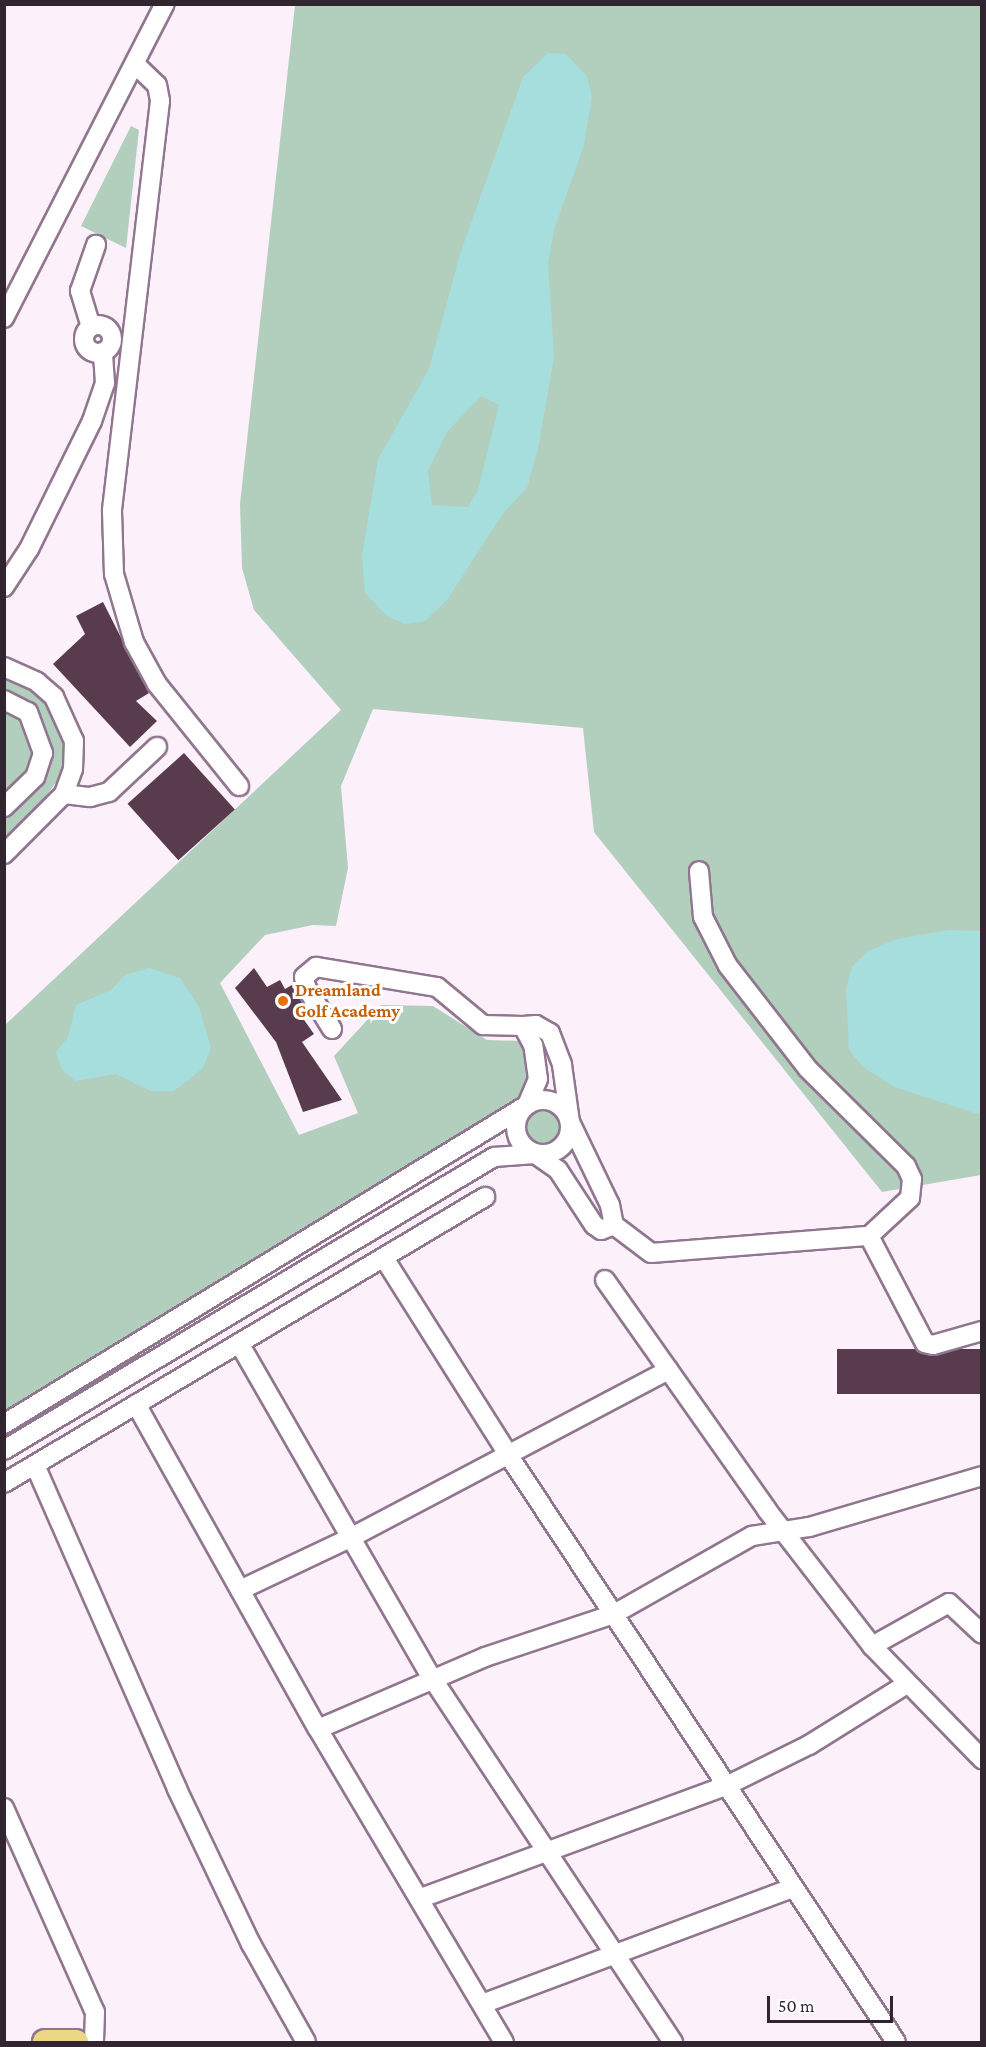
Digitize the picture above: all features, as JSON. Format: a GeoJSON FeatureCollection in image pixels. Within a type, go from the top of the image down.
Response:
{"type":"FeatureCollection","features":[{"type":"Feature","properties":{"kind":"main road"},"geometry":{"type":"LineString","coordinates":[[45,2043],[76,2043]]}},
{"type":"Feature","properties":{"kind":"street"},"geometry":{"type":"LineString","coordinates":[[4,318],[165,4]]}},
{"type":"Feature","properties":{"kind":"street"},"geometry":{"type":"LineString","coordinates":[[135,64],[157,86],[160,102],[112,511],[114,574],[134,642],[157,684],[238,786]]}},
{"type":"Feature","properties":{"kind":"street"},"geometry":{"type":"LineString","coordinates":[[4,587],[30,549],[92,421],[105,383],[104,353],[112,342],[111,333],[100,325],[91,327],[80,291],[96,244]]}},
{"type":"Feature","properties":{"kind":"street"},"geometry":{"type":"LineString","coordinates":[[4,667],[37,682],[68,720],[74,741],[73,769],[63,794],[4,854]]}},
{"type":"Feature","properties":{"kind":"street"},"geometry":{"type":"LineString","coordinates":[[4,700],[28,712],[43,753],[35,777],[4,807]]}},
{"type":"Feature","properties":{"kind":"street"},"geometry":{"type":"LineString","coordinates":[[63,794],[90,797],[110,792],[157,747]]}},
{"type":"Feature","properties":{"kind":"street"},"geometry":{"type":"LineString","coordinates":[[4,1424],[527,1105],[553,1102],[570,1122],[610,1205],[614,1225],[640,1249],[651,1253],[869,1236],[910,1198],[912,1179],[906,1166],[808,1069],[728,966],[703,917],[699,871]]}},
{"type":"Feature","properties":{"kind":"street"},"geometry":{"type":"LineString","coordinates":[[4,1450],[482,1163],[507,1153],[535,1154],[561,1148],[570,1122],[556,1043],[544,1027],[483,1025],[436,987],[315,967],[304,977],[306,987],[332,1029]]}},
{"type":"Feature","properties":{"kind":"street"},"geometry":{"type":"LineString","coordinates":[[523,1026],[533,1045],[538,1079],[515,1128],[521,1144],[558,1170],[594,1225],[601,1230],[614,1225]]}},
{"type":"Feature","properties":{"kind":"street"},"geometry":{"type":"LineString","coordinates":[[4,1483],[485,1197]]}},
{"type":"Feature","properties":{"kind":"street"},"geometry":{"type":"LineString","coordinates":[[869,1236],[925,1343],[933,1345],[981,1331]]}},
{"type":"Feature","properties":{"kind":"street"},"geometry":{"type":"LineString","coordinates":[[384,1258],[509,1456],[896,2043]]}},
{"type":"Feature","properties":{"kind":"street"},"geometry":{"type":"LineString","coordinates":[[605,1280],[783,1531],[872,1646],[981,1759]]}},
{"type":"Feature","properties":{"kind":"street"},"geometry":{"type":"LineString","coordinates":[[239,1343],[432,1678],[673,2043]]}},
{"type":"Feature","properties":{"kind":"street"},"geometry":{"type":"LineString","coordinates":[[240,1590],[350,1538],[668,1370]]}},
{"type":"Feature","properties":{"kind":"street"},"geometry":{"type":"LineString","coordinates":[[136,1404],[318,1729],[421,1898],[504,2043]]}},
{"type":"Feature","properties":{"kind":"street"},"geometry":{"type":"LineString","coordinates":[[35,1465],[187,1809],[251,1944],[306,2043]]}},
{"type":"Feature","properties":{"kind":"street"},"geometry":{"type":"LineString","coordinates":[[318,1729],[432,1678],[615,1614],[752,1536],[783,1531],[981,1476]]}},
{"type":"Feature","properties":{"kind":"street"},"geometry":{"type":"LineString","coordinates":[[872,1646],[949,1603],[981,1634]]}},
{"type":"Feature","properties":{"kind":"street"},"geometry":{"type":"LineString","coordinates":[[421,1898],[726,1786],[808,1745],[907,1684]]}},
{"type":"Feature","properties":{"kind":"street"},"geometry":{"type":"LineString","coordinates":[[6,1816],[95,2012],[94,2043]]}},
{"type":"Feature","properties":{"kind":"street"},"geometry":{"type":"LineString","coordinates":[[482,2004],[793,1888]]}},
{"type":"Feature","properties":{"kind":"shaded area"},"geometry":{"type":"Polygon","coordinates":[[[295,5],[981,5],[981,1175],[882,1192],[594,832],[583,728],[373,709],[341,786],[348,868],[336,926],[313,925],[265,935],[220,983],[299,1135],[358,1113],[334,1056],[381,1005],[433,1006],[487,1040],[522,1041],[531,1087],[497,1115],[5,1410],[5,1025],[341,710],[254,610],[242,568],[240,504],[295,5]]]}},
{"type":"Feature","properties":{"kind":"shaded area"},"geometry":{"type":"Polygon","coordinates":[[[548,53],[566,54],[587,76],[592,97],[584,145],[554,230],[548,264],[554,357],[538,449],[527,488],[504,512],[447,600],[425,621],[405,624],[387,616],[365,593],[362,555],[378,459],[429,369],[460,254],[523,77],[548,53]],[[481,396],[447,432],[428,471],[432,505],[468,507],[478,490],[499,405],[481,396]]]}},
{"type":"Feature","properties":{"kind":"shaded area"},"geometry":{"type":"Polygon","coordinates":[[[131,126],[139,130],[126,248],[81,226],[131,126]]]}},
{"type":"Feature","properties":{"kind":"shaded area"},"geometry":{"type":"Polygon","coordinates":[[[5,678],[21,682],[45,698],[61,724],[65,751],[62,773],[37,810],[5,840],[5,678]]]}},
{"type":"Feature","properties":{"kind":"shaded area"},"geometry":{"type":"Polygon","coordinates":[[[949,930],[981,931],[981,1115],[894,1087],[863,1067],[849,1050],[846,988],[852,967],[868,951],[897,939],[949,930]]]}},
{"type":"Feature","properties":{"kind":"shaded area"},"geometry":{"type":"Polygon","coordinates":[[[149,968],[180,978],[199,1007],[211,1048],[203,1068],[174,1091],[151,1091],[116,1074],[75,1081],[62,1070],[56,1052],[68,1037],[76,1005],[111,990],[125,975],[149,968]]]}},
{"type":"Feature","properties":{"kind":"shaded area"},"geometry":{"type":"Polygon","coordinates":[[[543,1108],[557,1113],[562,1127],[557,1141],[543,1146],[529,1141],[524,1127],[529,1113],[543,1108]]]}},
{"type":"Feature","properties":{"kind":"building"},"geometry":{"type":"Polygon","coordinates":[[[103,602],[149,693],[136,701],[157,721],[130,747],[53,664],[85,634],[76,616],[103,602]]]}},
{"type":"Feature","properties":{"kind":"building"},"geometry":{"type":"Polygon","coordinates":[[[184,753],[235,809],[178,860],[128,804],[184,753]]]}},
{"type":"Feature","properties":{"kind":"building"},"geometry":{"type":"Polygon","coordinates":[[[254,968],[267,987],[280,980],[285,989],[292,985],[302,1003],[295,1007],[314,1034],[302,1042],[342,1100],[303,1112],[276,1042],[235,988],[254,968]]]}},
{"type":"Feature","properties":{"kind":"building"},"geometry":{"type":"Polygon","coordinates":[[[837,1349],[981,1349],[981,1394],[837,1394],[837,1349]]]}},
{"type":"Feature","properties":{"kind":"place","name":"Dreamland Golf Academy"},"geometry":{"type":"Point","coordinates":[283,1001]}}]}
